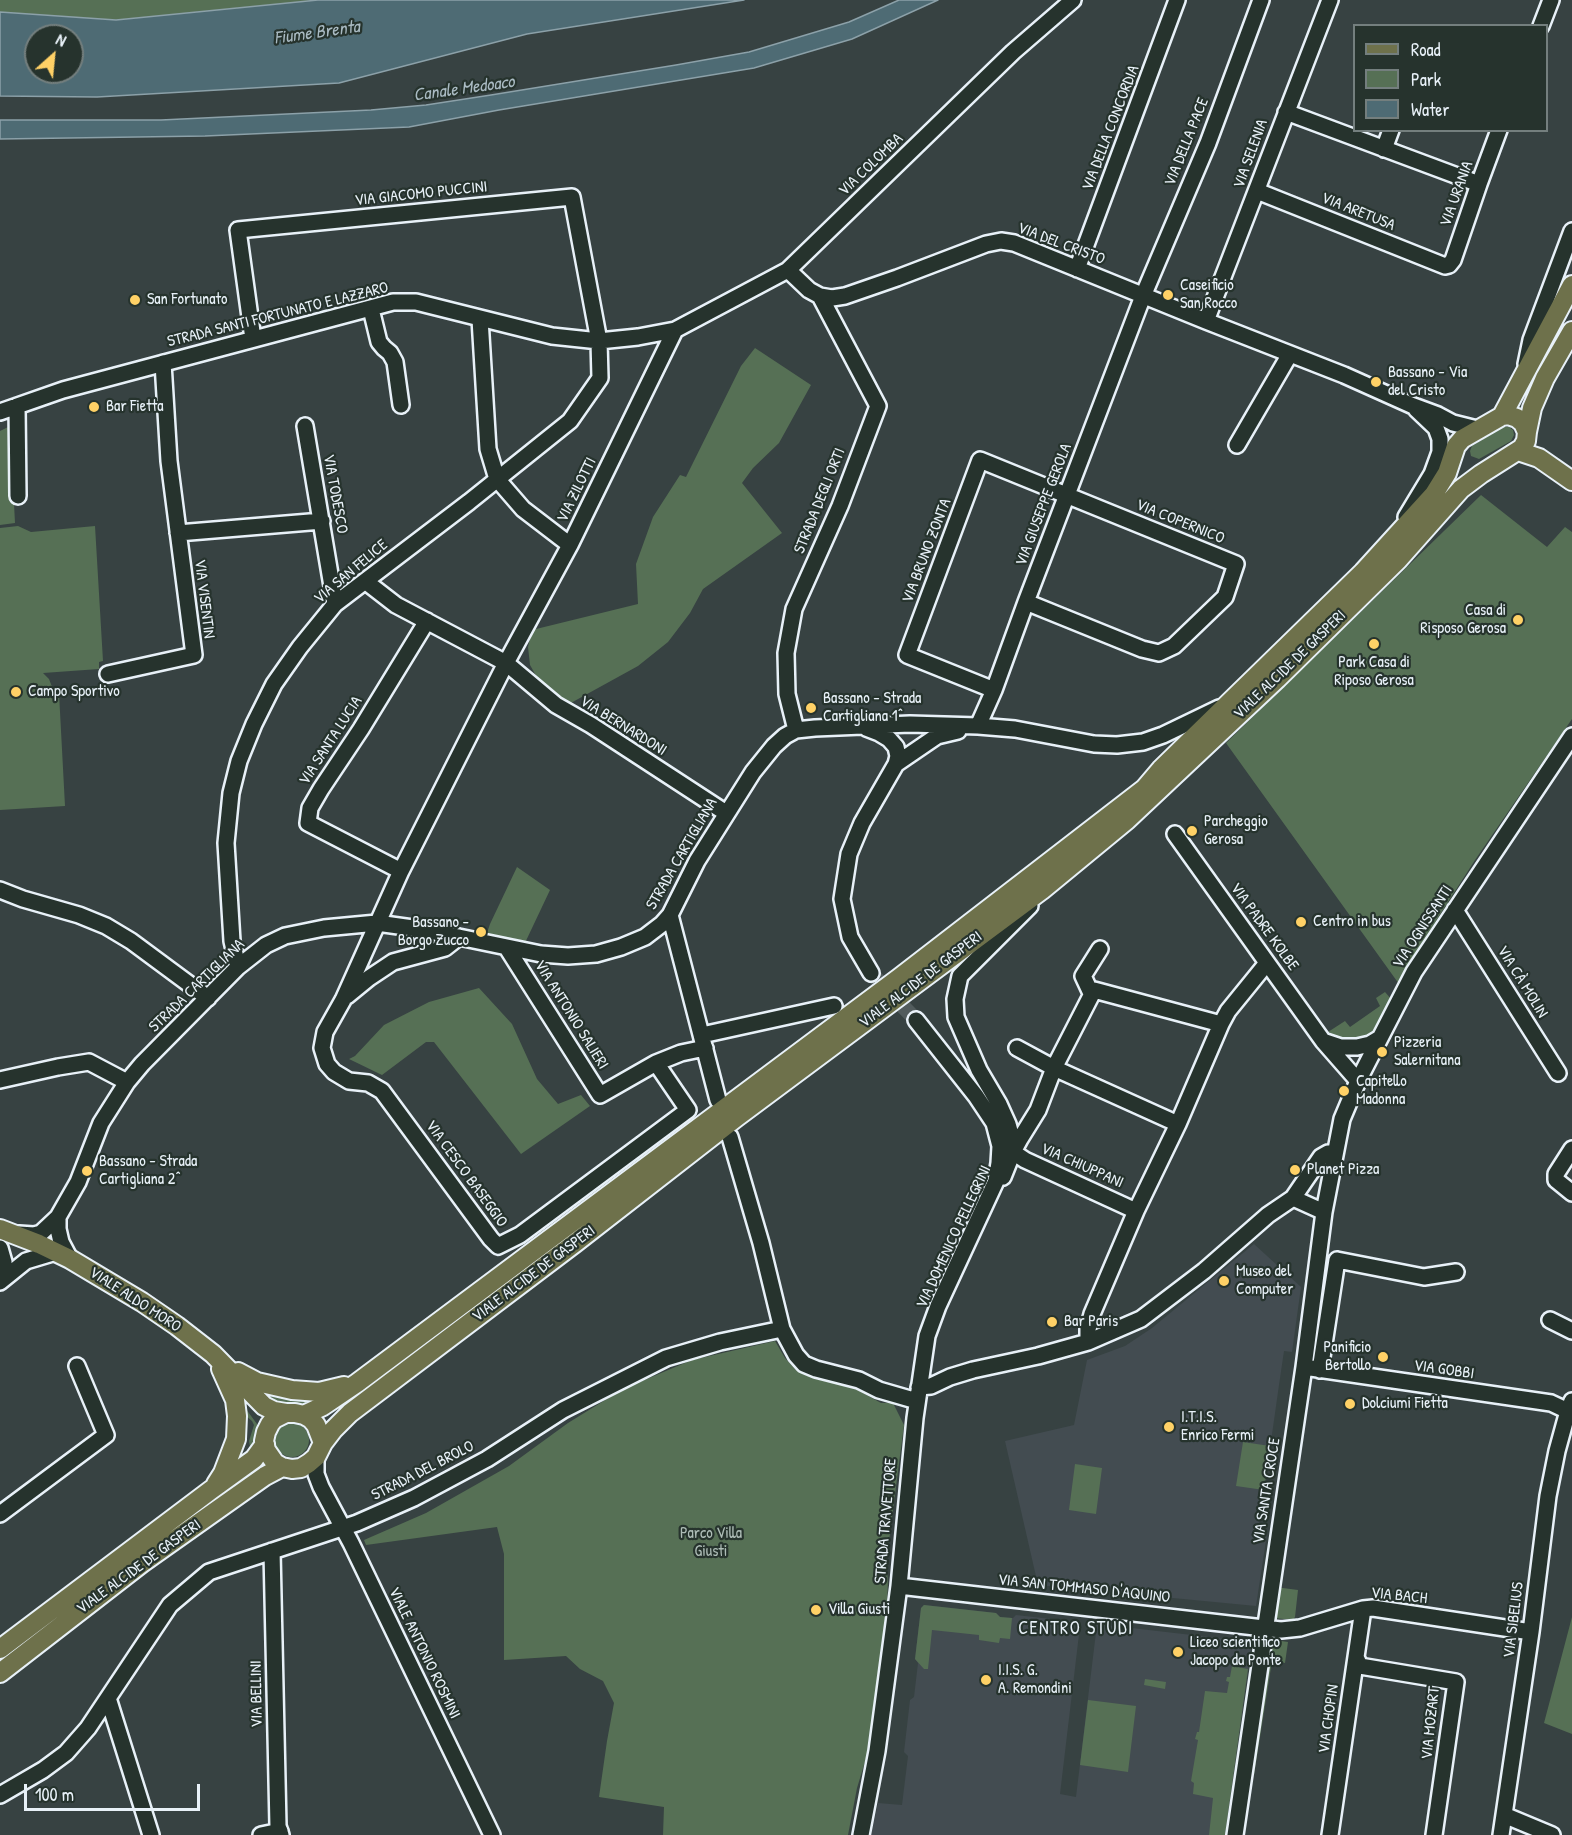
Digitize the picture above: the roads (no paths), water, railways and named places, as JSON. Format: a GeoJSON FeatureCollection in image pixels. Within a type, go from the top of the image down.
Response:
{"type":"FeatureCollection","features":[{"type":"Feature","properties":{"kind":"main road"},"geometry":{"type":"LineString","coordinates":[[1502,416],[1572,285]]}},
{"type":"Feature","properties":{"kind":"main road"},"geometry":{"type":"LineString","coordinates":[[1518,451],[1526,441],[1532,408],[1545,378],[1572,331]]}},
{"type":"Feature","properties":{"kind":"main road"},"geometry":{"type":"LineString","coordinates":[[1502,416],[1517,418],[1523,423],[1527,432]]}},
{"type":"Feature","properties":{"kind":"main road","name":"VIALE ALCIDE DE GASPERI"},"geometry":{"type":"LineString","coordinates":[[304,1415],[323,1406],[357,1383],[987,911],[1144,789],[1161,769],[1363,572],[1398,534],[1434,494],[1447,473],[1456,446],[1462,439],[1502,416]]}},
{"type":"Feature","properties":{"kind":"main road"},"geometry":{"type":"LineString","coordinates":[[1518,451],[1539,458],[1572,481]]}},
{"type":"Feature","properties":{"kind":"main road","name":"VIALE ALCIDE DE GASPERI"},"geometry":{"type":"LineString","coordinates":[[0,1673],[141,1563],[265,1476],[287,1468],[301,1468],[309,1463],[333,1430],[350,1413],[737,1117],[1042,890],[1127,820],[1277,680],[1398,560],[1461,489],[1518,451]]}},
{"type":"Feature","properties":{"kind":"main road"},"geometry":{"type":"LineString","coordinates":[[1454,455],[1457,465],[1463,471],[1470,474],[1481,474]]}},
{"type":"Feature","properties":{"kind":"main road","name":"VIALE ALDO MORO"},"geometry":{"type":"LineString","coordinates":[[9,1232],[63,1256],[142,1302],[177,1326],[219,1360],[264,1406],[286,1413]]}},
{"type":"Feature","properties":{"kind":"main road"},"geometry":{"type":"LineString","coordinates":[[219,1360],[257,1382],[292,1390],[319,1392],[357,1383]]}},
{"type":"Feature","properties":{"kind":"main road"},"geometry":{"type":"LineString","coordinates":[[211,1490],[228,1464],[236,1439],[235,1400],[219,1360]]}},
{"type":"Feature","properties":{"kind":"main road","name":"VIALE ALDO MORO"},"geometry":{"type":"LineString","coordinates":[[253,1395],[260,1408],[265,1438]]}},
{"type":"Feature","properties":{"kind":"main road"},"geometry":{"type":"LineString","coordinates":[[286,1413],[304,1415],[316,1425],[319,1450]]}},
{"type":"Feature","properties":{"kind":"main road","name":"VIALE ALCIDE DE GASPERI"},"geometry":{"type":"LineString","coordinates":[[0,1649],[254,1459],[274,1419],[286,1413]]}},
{"type":"Feature","properties":{"kind":"main road"},"geometry":{"type":"LineString","coordinates":[[265,1438],[269,1457],[275,1463],[287,1468]]}},
{"type":"Feature","properties":{"kind":"street","name":"VIA COLOMBA"},"geometry":{"type":"LineString","coordinates":[[675,330],[789,270],[1013,52],[1073,0]]}},
{"type":"Feature","properties":{"kind":"street","name":"VIA DELLA CONCORDIA"},"geometry":{"type":"LineString","coordinates":[[1077,269],[1177,0]]}},
{"type":"Feature","properties":{"kind":"street","name":"VIA DELLA PACE"},"geometry":{"type":"LineString","coordinates":[[1143,296],[1208,143],[1261,0]]}},
{"type":"Feature","properties":{"kind":"street","name":"VIA SELENIA"},"geometry":{"type":"LineString","coordinates":[[1206,321],[1330,0]]}},
{"type":"Feature","properties":{"kind":"street"},"geometry":{"type":"LineString","coordinates":[[1542,24],[1551,0]]}},
{"type":"Feature","properties":{"kind":"street"},"geometry":{"type":"LineString","coordinates":[[1286,112],[1479,184]]}},
{"type":"Feature","properties":{"kind":"street"},"geometry":{"type":"LineString","coordinates":[[1384,149],[1390,132]]}},
{"type":"Feature","properties":{"kind":"street","name":"VIA URANIA"},"geometry":{"type":"LineString","coordinates":[[1445,266],[1453,260],[1498,132]]}},
{"type":"Feature","properties":{"kind":"street","name":"VIA ARETUSA"},"geometry":{"type":"LineString","coordinates":[[1257,191],[1445,266]]}},
{"type":"Feature","properties":{"kind":"street","name":"VIA GIACOMO PUCCINI"},"geometry":{"type":"LineString","coordinates":[[253,339],[238,230],[572,197],[599,341]]}},
{"type":"Feature","properties":{"kind":"street"},"geometry":{"type":"LineString","coordinates":[[1523,377],[1531,340],[1572,231]]}},
{"type":"Feature","properties":{"kind":"street","name":"VIA DEL CRISTO"},"geometry":{"type":"LineString","coordinates":[[820,296],[832,298],[844,296],[986,244],[1001,241],[1014,243],[1344,375],[1453,423],[1477,429]]}},
{"type":"Feature","properties":{"kind":"street"},"geometry":{"type":"LineString","coordinates":[[789,270],[809,290],[820,296]]}},
{"type":"Feature","properties":{"kind":"street","name":"STRADA DEGLI ORTI"},"geometry":{"type":"LineString","coordinates":[[796,730],[787,694],[786,653],[794,609],[840,506],[878,406],[820,296]]}},
{"type":"Feature","properties":{"kind":"street","name":"VIA GIUSEPPE GEROLA"},"geometry":{"type":"LineString","coordinates":[[978,726],[994,690],[1143,296]]}},
{"type":"Feature","properties":{"kind":"street","name":"STRADA SANTI FORTUNATO E LAZZARO"},"geometry":{"type":"LineString","coordinates":[[0,412],[63,390],[393,302],[416,302],[552,336],[599,341],[675,330]]}},
{"type":"Feature","properties":{"kind":"street"},"geometry":{"type":"LineString","coordinates":[[371,309],[379,342],[396,362],[401,405]]}},
{"type":"Feature","properties":{"kind":"street"},"geometry":{"type":"LineString","coordinates":[[480,319],[488,449],[497,479],[523,509],[570,545]]}},
{"type":"Feature","properties":{"kind":"street","name":"VIA ZILOTTI"},"geometry":{"type":"LineString","coordinates":[[377,923],[506,663],[570,545],[675,330]]}},
{"type":"Feature","properties":{"kind":"street","name":"VIA SAN FELICE"},"geometry":{"type":"LineString","coordinates":[[238,967],[232,941],[226,843],[231,793],[236,772],[254,724],[274,684],[335,604],[570,421],[600,378],[599,341]]}},
{"type":"Feature","properties":{"kind":"street"},"geometry":{"type":"LineString","coordinates":[[1237,445],[1290,354]]}},
{"type":"Feature","properties":{"kind":"street","name":"VIA VISENTIN"},"geometry":{"type":"LineString","coordinates":[[108,674],[194,655],[169,461],[163,363]]}},
{"type":"Feature","properties":{"kind":"street","name":"VIA DEL CRISTO"},"geometry":{"type":"LineString","coordinates":[[1398,534],[1432,474],[1440,452],[1440,439],[1436,428],[1411,405]]}},
{"type":"Feature","properties":{"kind":"street"},"geometry":{"type":"LineString","coordinates":[[16,406],[18,496]]}},
{"type":"Feature","properties":{"kind":"street"},"geometry":{"type":"LineString","coordinates":[[1438,415],[1447,425],[1453,441],[1454,455]]}},
{"type":"Feature","properties":{"kind":"street","name":"VIA TODESCO"},"geometry":{"type":"LineString","coordinates":[[305,426],[335,604]]}},
{"type":"Feature","properties":{"kind":"street","name":"VIA BRUNO ZONTA"},"geometry":{"type":"LineString","coordinates":[[994,690],[907,655],[980,460],[1067,495]]}},
{"type":"Feature","properties":{"kind":"street","name":"VIA COPERNICO"},"geometry":{"type":"LineString","coordinates":[[1026,602],[1142,649],[1160,652],[1174,646],[1225,597],[1236,564],[1067,495]]}},
{"type":"Feature","properties":{"kind":"street"},"geometry":{"type":"LineString","coordinates":[[178,533],[322,521]]}},
{"type":"Feature","properties":{"kind":"street"},"geometry":{"type":"LineString","coordinates":[[365,581],[396,605],[506,663]]}},
{"type":"Feature","properties":{"kind":"street","name":"VIA SANTA LUCIA"},"geometry":{"type":"LineString","coordinates":[[401,871],[308,823],[310,808],[321,789],[361,729],[427,621]]}},
{"type":"Feature","properties":{"kind":"street","name":"VIA BERNARDONI"},"geometry":{"type":"LineString","coordinates":[[506,663],[556,705],[591,725],[726,813]]}},
{"type":"Feature","properties":{"kind":"street"},"geometry":{"type":"LineString","coordinates":[[796,730],[910,724],[978,726],[1015,729],[1094,744],[1117,745],[1143,742],[1163,735],[1230,703]]}},
{"type":"Feature","properties":{"kind":"street"},"geometry":{"type":"LineString","coordinates":[[863,726],[889,739],[896,747],[898,756],[896,764],[862,823],[849,854],[842,899],[850,937],[871,973]]}},
{"type":"Feature","properties":{"kind":"street"},"geometry":{"type":"LineString","coordinates":[[896,764],[938,736],[978,726]]}},
{"type":"Feature","properties":{"kind":"street","name":"STRADA CARTIGLIANA"},"geometry":{"type":"LineString","coordinates":[[9,1232],[34,1235],[40,1233],[58,1217],[78,1182],[101,1123],[127,1082],[238,967],[266,945],[285,936],[324,928],[377,923],[541,954],[568,956],[596,954],[621,947],[645,937],[670,915],[697,861],[753,772],[774,746],[796,730]]}},
{"type":"Feature","properties":{"kind":"street","name":"VIA OGNISSANTI"},"geometry":{"type":"LineString","coordinates":[[1334,1154],[1342,1119],[1358,1081],[1414,972],[1572,736]]}},
{"type":"Feature","properties":{"kind":"street","name":"VIA PADRE KOLBE"},"geometry":{"type":"LineString","coordinates":[[1175,834],[1323,1041],[1358,1081]]}},
{"type":"Feature","properties":{"kind":"street"},"geometry":{"type":"LineString","coordinates":[[0,890],[106,926],[131,941],[208,998]]}},
{"type":"Feature","properties":{"kind":"street"},"geometry":{"type":"LineString","coordinates":[[1013,1152],[1008,1124],[956,1017],[955,999],[960,976],[1027,909],[1042,890]]}},
{"type":"Feature","properties":{"kind":"street","name":"VIA CÀ MOLIN"},"geometry":{"type":"LineString","coordinates":[[1455,910],[1558,1073]]}},
{"type":"Feature","properties":{"kind":"street"},"geometry":{"type":"LineString","coordinates":[[670,915],[718,1100]]}},
{"type":"Feature","properties":{"kind":"street","name":"VIA CESCO BASEGGIO"},"geometry":{"type":"LineString","coordinates":[[377,923],[343,1000],[325,1032],[322,1048],[327,1064],[349,1080],[368,1083],[382,1091],[498,1246],[520,1235],[688,1110],[656,1063]]}},
{"type":"Feature","properties":{"kind":"street"},"geometry":{"type":"LineString","coordinates":[[343,1000],[393,962],[445,948],[459,938]]}},
{"type":"Feature","properties":{"kind":"street","name":"VIA ANTONIO SALIERI"},"geometry":{"type":"LineString","coordinates":[[507,948],[600,1095],[656,1063],[704,1042],[834,1006]]}},
{"type":"Feature","properties":{"kind":"street"},"geometry":{"type":"LineString","coordinates":[[1100,949],[1083,976],[1090,991],[1094,990],[1221,1024]]}},
{"type":"Feature","properties":{"kind":"street","name":"VIA CHIUPPANI"},"geometry":{"type":"LineString","coordinates":[[1088,1341],[1092,1314],[1221,1024],[1228,1011],[1268,963]]}},
{"type":"Feature","properties":{"kind":"street","name":"VIA DOMENICO PELLEGRINI"},"geometry":{"type":"LineString","coordinates":[[927,1336],[1013,1152],[1038,1110],[1054,1068],[1094,990]]}},
{"type":"Feature","properties":{"kind":"street"},"geometry":{"type":"LineString","coordinates":[[916,1020],[976,1096],[994,1123],[1000,1146],[996,1181],[938,1306],[927,1336]]}},
{"type":"Feature","properties":{"kind":"street"},"geometry":{"type":"LineString","coordinates":[[1323,1041],[1341,1047],[1357,1047],[1370,1044],[1380,1038]]}},
{"type":"Feature","properties":{"kind":"street"},"geometry":{"type":"LineString","coordinates":[[1017,1048],[1054,1068],[1178,1124]]}},
{"type":"Feature","properties":{"kind":"street"},"geometry":{"type":"LineString","coordinates":[[0,1080],[89,1062],[127,1082]]}},
{"type":"Feature","properties":{"kind":"street"},"geometry":{"type":"LineString","coordinates":[[999,1104],[1010,1112],[1016,1113],[1038,1110]]}},
{"type":"Feature","properties":{"kind":"street"},"geometry":{"type":"LineString","coordinates":[[730,1137],[761,1243],[782,1329],[796,1354],[804,1364],[859,1380],[879,1390],[918,1394],[950,1377],[1038,1356],[1088,1341],[1141,1319],[1204,1271],[1268,1215],[1293,1198],[1321,1157],[1328,1153],[1334,1154]]}},
{"type":"Feature","properties":{"kind":"street"},"geometry":{"type":"LineString","coordinates":[[1572,1149],[1556,1174],[1556,1180],[1572,1193]]}},
{"type":"Feature","properties":{"kind":"street","name":"VIA CHIUPPANI"},"geometry":{"type":"LineString","coordinates":[[1013,1152],[1025,1160],[1136,1211]]}},
{"type":"Feature","properties":{"kind":"street","name":"VIA SANTA CROCE"},"geometry":{"type":"LineString","coordinates":[[1235,1835],[1334,1154]]}},
{"type":"Feature","properties":{"kind":"street"},"geometry":{"type":"LineString","coordinates":[[1293,1198],[1324,1212]]}},
{"type":"Feature","properties":{"kind":"street"},"geometry":{"type":"LineString","coordinates":[[2,1280],[26,1261],[63,1256],[58,1217]]}},
{"type":"Feature","properties":{"kind":"street"},"geometry":{"type":"LineString","coordinates":[[0,1248],[4,1262],[2,1280]]}},
{"type":"Feature","properties":{"kind":"street"},"geometry":{"type":"LineString","coordinates":[[1320,1370],[1337,1260],[1424,1277],[1456,1272]]}},
{"type":"Feature","properties":{"kind":"street"},"geometry":{"type":"LineString","coordinates":[[1550,1320],[1572,1331]]}},
{"type":"Feature","properties":{"kind":"street","name":"STRADA DEL BROLO"},"geometry":{"type":"LineString","coordinates":[[0,1795],[43,1770],[66,1753],[88,1728],[170,1605],[209,1572],[380,1514],[487,1459],[563,1410],[666,1358],[720,1342],[782,1329]]}},
{"type":"Feature","properties":{"kind":"street","name":"STRADA TRAVETTORE"},"geometry":{"type":"LineString","coordinates":[[861,1835],[877,1751],[899,1586],[906,1498],[927,1336]]}},
{"type":"Feature","properties":{"kind":"street"},"geometry":{"type":"LineString","coordinates":[[0,1514],[106,1435],[77,1366]]}},
{"type":"Feature","properties":{"kind":"street","name":"VIA GOBBI"},"geometry":{"type":"LineString","coordinates":[[1304,1367],[1570,1406]]}},
{"type":"Feature","properties":{"kind":"street","name":"VIA SIBELIUS"},"geometry":{"type":"LineString","coordinates":[[1500,1835],[1532,1632],[1550,1488],[1570,1406]]}},
{"type":"Feature","properties":{"kind":"street","name":"VIALE ANTONIO ROSMINI"},"geometry":{"type":"LineString","coordinates":[[319,1450],[316,1474],[321,1487],[492,1835]]}},
{"type":"Feature","properties":{"kind":"street","name":"VIALE ANTONIO ROSMINI"},"geometry":{"type":"LineString","coordinates":[[287,1468],[303,1474],[321,1487]]}},
{"type":"Feature","properties":{"kind":"street","name":"VIA BELLINI"},"geometry":{"type":"LineString","coordinates":[[272,1551],[280,1833]]}},
{"type":"Feature","properties":{"kind":"street","name":"VIA SAN TOMMASO D'AQUINO"},"geometry":{"type":"LineString","coordinates":[[899,1586],[1264,1628]]}},
{"type":"Feature","properties":{"kind":"street","name":"VIA BACH"},"geometry":{"type":"LineString","coordinates":[[1264,1628],[1281,1630],[1300,1628],[1363,1609],[1379,1609],[1532,1632]]}},
{"type":"Feature","properties":{"kind":"street","name":"VIA CHOPIN"},"geometry":{"type":"LineString","coordinates":[[1330,1835],[1363,1609]]}},
{"type":"Feature","properties":{"kind":"street","name":"VIA MOZART"},"geometry":{"type":"LineString","coordinates":[[1356,1657],[1360,1666],[1456,1682],[1434,1835]]}},
{"type":"Feature","properties":{"kind":"street"},"geometry":{"type":"LineString","coordinates":[[108,1698],[151,1835]]}},
{"type":"Feature","properties":{"kind":"street"},"geometry":{"type":"LineString","coordinates":[[1504,1815],[1552,1835]]}},
{"type":"Feature","properties":{"kind":"street"},"geometry":{"type":"LineString","coordinates":[[261,1835],[280,1833]]}},
{"type":"Feature","properties":{"kind":"water","name":"Fiume Brenta"},"geometry":{"type":"Polygon","coordinates":[[[318,0],[744,0],[527,34],[339,83],[97,97],[0,96],[0,12],[116,20],[318,0]]]}},
{"type":"Feature","properties":{"kind":"water","name":"Canale Medoaco"},"geometry":{"type":"Polygon","coordinates":[[[899,0],[938,0],[852,39],[754,68],[409,127],[205,136],[0,139],[0,120],[161,120],[371,110],[426,105],[491,95],[749,52],[849,22],[899,0]]]}},
{"type":"Feature","properties":{"kind":"tunnel"},"geometry":{"type":"LineString","coordinates":[[871,973],[916,1020]]}},
{"type":"Feature","properties":{"kind":"place","name":"Caseificio San Rocco"},"geometry":{"type":"Point","coordinates":[1168,295]}},
{"type":"Feature","properties":{"kind":"place","name":"San Fortunato"},"geometry":{"type":"Point","coordinates":[135,300]}},
{"type":"Feature","properties":{"kind":"place","name":"Bassano - Via del Cristo"},"geometry":{"type":"Point","coordinates":[1376,382]}},
{"type":"Feature","properties":{"kind":"place","name":"Bar Fietta"},"geometry":{"type":"Point","coordinates":[94,407]}},
{"type":"Feature","properties":{"kind":"place","name":"Casa di Risposo Gerosa"},"geometry":{"type":"Point","coordinates":[1518,620]}},
{"type":"Feature","properties":{"kind":"place","name":"Park Casa di Riposo Gerosa"},"geometry":{"type":"Point","coordinates":[1374,644]}},
{"type":"Feature","properties":{"kind":"place","name":"Campo Sportivo"},"geometry":{"type":"Point","coordinates":[16,692]}},
{"type":"Feature","properties":{"kind":"place","name":"Bassano - Strada Cartigliana 1^"},"geometry":{"type":"Point","coordinates":[811,708]}},
{"type":"Feature","properties":{"kind":"place","name":"Parcheggio Gerosa"},"geometry":{"type":"Point","coordinates":[1192,831]}},
{"type":"Feature","properties":{"kind":"place","name":"Centro in bus"},"geometry":{"type":"Point","coordinates":[1301,922]}},
{"type":"Feature","properties":{"kind":"place","name":"Bassano - Borgo Zucco"},"geometry":{"type":"Point","coordinates":[481,932]}},
{"type":"Feature","properties":{"kind":"place","name":"Pizzeria Salernitana"},"geometry":{"type":"Point","coordinates":[1382,1052]}},
{"type":"Feature","properties":{"kind":"place","name":"Capitello Madonna"},"geometry":{"type":"Point","coordinates":[1344,1091]}},
{"type":"Feature","properties":{"kind":"place","name":"Planet Pizza"},"geometry":{"type":"Point","coordinates":[1295,1170]}},
{"type":"Feature","properties":{"kind":"place","name":"Bassano - Strada Cartigliana 2^"},"geometry":{"type":"Point","coordinates":[87,1171]}},
{"type":"Feature","properties":{"kind":"place","name":"Museo del Computer"},"geometry":{"type":"Point","coordinates":[1224,1281]}},
{"type":"Feature","properties":{"kind":"place","name":"Bar Paris"},"geometry":{"type":"Point","coordinates":[1052,1322]}},
{"type":"Feature","properties":{"kind":"place","name":"Panificio Bertollo"},"geometry":{"type":"Point","coordinates":[1383,1357]}},
{"type":"Feature","properties":{"kind":"place","name":"Dolciumi Fietta"},"geometry":{"type":"Point","coordinates":[1350,1404]}},
{"type":"Feature","properties":{"kind":"place","name":"I.T.I.S. Enrico Fermi"},"geometry":{"type":"Point","coordinates":[1169,1427]}},
{"type":"Feature","properties":{"kind":"place","name":"Villa Giusti"},"geometry":{"type":"Point","coordinates":[816,1610]}},
{"type":"Feature","properties":{"kind":"place","name":"Liceo scientifico Jacopo da Ponte"},"geometry":{"type":"Point","coordinates":[1178,1652]}},
{"type":"Feature","properties":{"kind":"place","name":"I.I.S. G. A. Remondini"},"geometry":{"type":"Point","coordinates":[986,1680]}},
{"type":"Feature","properties":{"kind":"district","name":"CENTRO STUDI"},"geometry":{"type":"Point","coordinates":[1076,1629]}},
{"type":"Feature","properties":{"kind":"park label","name":"Parco Villa Giusti"},"geometry":{"type":"Point","coordinates":[711,1543]}}]}
